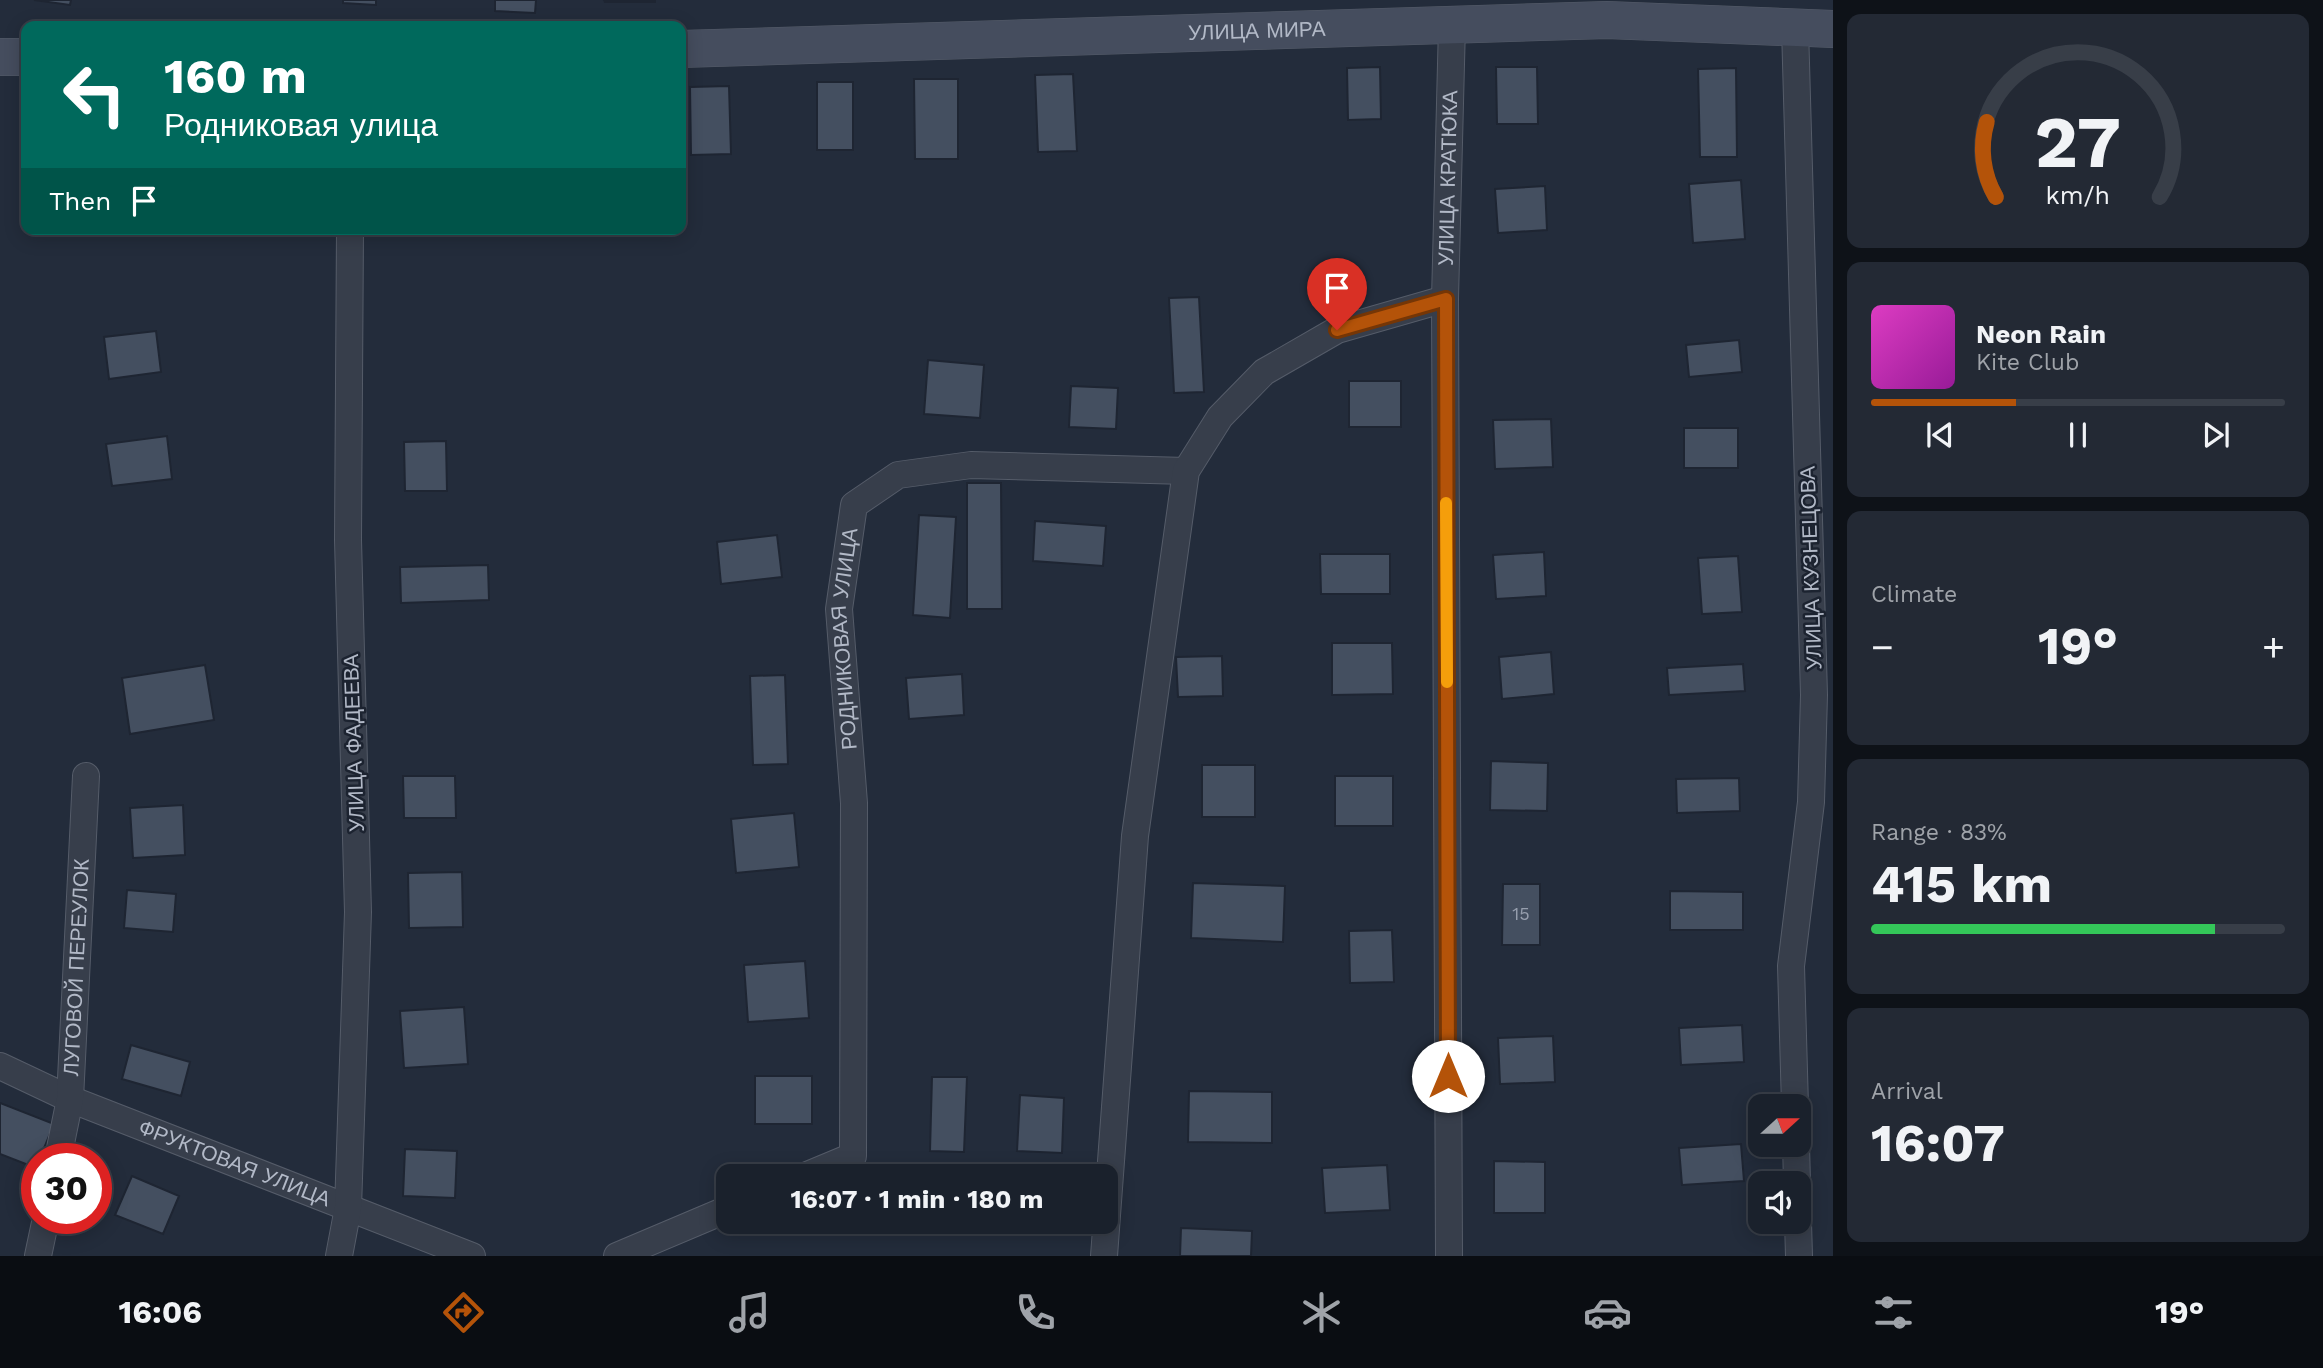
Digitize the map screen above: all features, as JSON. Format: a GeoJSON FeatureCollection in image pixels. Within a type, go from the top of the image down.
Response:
{"type":"FeatureCollection","features":[{"type":"Feature","properties":{"kind":"street","name":"УЛИЦА МИРА"},"geometry":{"type":"LineString","coordinates":[[686,49],[1607,20],[1833,29]]}},
{"type":"Feature","properties":{"kind":"street","name":"УЛИЦА КРАТЮКА"},"geometry":{"type":"LineString","coordinates":[[1449,1256],[1446,299],[1452,25]]}},
{"type":"Feature","properties":{"kind":"street","name":"УЛИЦА КУЗНЕЦОВА"},"geometry":{"type":"LineString","coordinates":[[1795,28],[1814,695],[1811,802],[1791,966],[1795,1094]]}},
{"type":"Feature","properties":{"kind":"street"},"geometry":{"type":"LineString","coordinates":[[0,57],[21,57]]}},
{"type":"Feature","properties":{"kind":"street","name":"УЛИЦА ФАДЕЕВА"},"geometry":{"type":"LineString","coordinates":[[339,1256],[348,1208],[358,912],[348,540],[350,235]]}},
{"type":"Feature","properties":{"kind":"street"},"geometry":{"type":"LineString","coordinates":[[1104,1256],[1135,836],[1186,471],[1220,417],[1264,372],[1337,330],[1446,299]]}},
{"type":"Feature","properties":{"kind":"street","name":"РОДНИКОВАЯ УЛИЦА"},"geometry":{"type":"LineString","coordinates":[[834,1164],[853,1156],[854,803],[839,609],[854,505],[898,475],[971,466],[1186,471]]}},
{"type":"Feature","properties":{"kind":"street","name":"ЛУГОВОЙ ПЕРЕУЛОК"},"geometry":{"type":"LineString","coordinates":[[61,1143],[70,1099],[86,776]]}},
{"type":"Feature","properties":{"kind":"street","name":"ФРУКТОВАЯ УЛИЦА"},"geometry":{"type":"LineString","coordinates":[[0,1066],[70,1099],[472,1256]]}},
{"type":"Feature","properties":{"kind":"street"},"geometry":{"type":"LineString","coordinates":[[617,1256],[716,1214]]}},
{"type":"Feature","properties":{"kind":"street"},"geometry":{"type":"LineString","coordinates":[[38,1256],[43,1234]]}},
{"type":"Feature","properties":{"kind":"street"},"geometry":{"type":"LineString","coordinates":[[1798,1234],[1799,1256]]}},
{"type":"Feature","properties":{"kind":"building"},"geometry":{"type":"Polygon","coordinates":[[[34,0],[71,0],[70,5],[34,0]]]}},
{"type":"Feature","properties":{"kind":"building"},"geometry":{"type":"Polygon","coordinates":[[[343,0],[376,0],[376,5],[343,3],[343,0]]]}},
{"type":"Feature","properties":{"kind":"building"},"geometry":{"type":"Polygon","coordinates":[[[495,0],[536,0],[535,13],[495,11],[495,0]]]}},
{"type":"Feature","properties":{"kind":"building"},"geometry":{"type":"Polygon","coordinates":[[[604,0],[655,0],[655,2],[605,2],[604,0]]]}},
{"type":"Feature","properties":{"kind":"building"},"geometry":{"type":"Polygon","coordinates":[[[1380,67],[1381,119],[1348,120],[1347,68],[1380,67]]]}},
{"type":"Feature","properties":{"kind":"building"},"geometry":{"type":"Polygon","coordinates":[[[1496,67],[1537,67],[1538,124],[1497,124],[1496,67]]]}},
{"type":"Feature","properties":{"kind":"building"},"geometry":{"type":"Polygon","coordinates":[[[1736,68],[1737,157],[1700,157],[1698,69],[1736,68]]]}},
{"type":"Feature","properties":{"kind":"building"},"geometry":{"type":"Polygon","coordinates":[[[1073,74],[1077,151],[1038,152],[1035,75],[1073,74]]]}},
{"type":"Feature","properties":{"kind":"building"},"geometry":{"type":"Polygon","coordinates":[[[914,79],[958,79],[958,159],[915,159],[914,79]]]}},
{"type":"Feature","properties":{"kind":"building"},"geometry":{"type":"Polygon","coordinates":[[[817,82],[853,82],[853,150],[817,150],[817,82]]]}},
{"type":"Feature","properties":{"kind":"building"},"geometry":{"type":"Polygon","coordinates":[[[729,86],[731,154],[691,155],[690,87],[729,86]]]}},
{"type":"Feature","properties":{"kind":"building"},"geometry":{"type":"Polygon","coordinates":[[[1741,180],[1745,239],[1693,243],[1689,184],[1741,180]]]}},
{"type":"Feature","properties":{"kind":"building"},"geometry":{"type":"Polygon","coordinates":[[[1545,186],[1547,230],[1498,233],[1495,189],[1545,186]]]}},
{"type":"Feature","properties":{"kind":"building"},"geometry":{"type":"Polygon","coordinates":[[[1199,297],[1204,392],[1174,393],[1169,298],[1199,297]]]}},
{"type":"Feature","properties":{"kind":"building"},"geometry":{"type":"Polygon","coordinates":[[[156,331],[161,372],[109,379],[104,337],[156,331]]]}},
{"type":"Feature","properties":{"kind":"building"},"geometry":{"type":"Polygon","coordinates":[[[1739,340],[1742,372],[1689,377],[1686,345],[1739,340]]]}},
{"type":"Feature","properties":{"kind":"building"},"geometry":{"type":"Polygon","coordinates":[[[928,360],[984,365],[980,418],[924,414],[928,360]]]}},
{"type":"Feature","properties":{"kind":"building"},"geometry":{"type":"Polygon","coordinates":[[[1349,381],[1401,381],[1401,427],[1349,427],[1349,381]]]}},
{"type":"Feature","properties":{"kind":"building"},"geometry":{"type":"Polygon","coordinates":[[[1071,386],[1118,388],[1116,429],[1069,427],[1071,386]]]}},
{"type":"Feature","properties":{"kind":"building"},"geometry":{"type":"Polygon","coordinates":[[[1551,419],[1553,467],[1495,469],[1493,420],[1551,419]]]}},
{"type":"Feature","properties":{"kind":"building"},"geometry":{"type":"Polygon","coordinates":[[[1684,428],[1738,428],[1738,468],[1684,468],[1684,428]]]}},
{"type":"Feature","properties":{"kind":"building"},"geometry":{"type":"Polygon","coordinates":[[[167,436],[172,479],[112,486],[106,444],[167,436]]]}},
{"type":"Feature","properties":{"kind":"building"},"geometry":{"type":"Polygon","coordinates":[[[446,441],[447,491],[405,491],[404,442],[446,441]]]}},
{"type":"Feature","properties":{"kind":"building"},"geometry":{"type":"Polygon","coordinates":[[[967,483],[1001,483],[1002,609],[967,609],[967,483]]]}},
{"type":"Feature","properties":{"kind":"building"},"geometry":{"type":"Polygon","coordinates":[[[919,515],[956,517],[950,618],[913,615],[919,515]]]}},
{"type":"Feature","properties":{"kind":"building"},"geometry":{"type":"Polygon","coordinates":[[[1035,521],[1106,526],[1103,566],[1033,561],[1035,521]]]}},
{"type":"Feature","properties":{"kind":"building"},"geometry":{"type":"Polygon","coordinates":[[[777,535],[782,577],[721,584],[717,542],[777,535]]]}},
{"type":"Feature","properties":{"kind":"building"},"geometry":{"type":"Polygon","coordinates":[[[1544,552],[1546,596],[1496,599],[1493,555],[1544,552]]]}},
{"type":"Feature","properties":{"kind":"building"},"geometry":{"type":"Polygon","coordinates":[[[1320,554],[1390,554],[1390,594],[1321,594],[1320,554]]]}},
{"type":"Feature","properties":{"kind":"building"},"geometry":{"type":"Polygon","coordinates":[[[1738,556],[1742,612],[1702,614],[1698,558],[1738,556]]]}},
{"type":"Feature","properties":{"kind":"building"},"geometry":{"type":"Polygon","coordinates":[[[488,565],[489,600],[401,603],[400,567],[488,565]]]}},
{"type":"Feature","properties":{"kind":"building"},"geometry":{"type":"Polygon","coordinates":[[[1332,643],[1392,643],[1393,694],[1332,695],[1332,643]]]}},
{"type":"Feature","properties":{"kind":"building"},"geometry":{"type":"Polygon","coordinates":[[[1551,652],[1554,694],[1502,699],[1499,657],[1551,652]]]}},
{"type":"Feature","properties":{"kind":"building"},"geometry":{"type":"Polygon","coordinates":[[[1222,656],[1223,696],[1178,697],[1176,657],[1222,656]]]}},
{"type":"Feature","properties":{"kind":"building"},"geometry":{"type":"Polygon","coordinates":[[[1743,664],[1745,691],[1669,695],[1667,668],[1743,664]]]}},
{"type":"Feature","properties":{"kind":"building"},"geometry":{"type":"Polygon","coordinates":[[[205,665],[214,720],[130,734],[122,678],[205,665]]]}},
{"type":"Feature","properties":{"kind":"building"},"geometry":{"type":"Polygon","coordinates":[[[962,674],[964,715],[909,719],[906,678],[962,674]]]}},
{"type":"Feature","properties":{"kind":"building"},"geometry":{"type":"Polygon","coordinates":[[[785,675],[788,764],[753,765],[750,676],[785,675]]]}},
{"type":"Feature","properties":{"kind":"building"},"geometry":{"type":"Polygon","coordinates":[[[1491,761],[1548,763],[1547,811],[1490,810],[1491,761]]]}},
{"type":"Feature","properties":{"kind":"building"},"geometry":{"type":"Polygon","coordinates":[[[1202,765],[1255,765],[1255,817],[1202,817],[1202,765]]]}},
{"type":"Feature","properties":{"kind":"building"},"geometry":{"type":"Polygon","coordinates":[[[403,776],[455,776],[456,818],[404,818],[403,776]]]}},
{"type":"Feature","properties":{"kind":"building"},"geometry":{"type":"Polygon","coordinates":[[[1335,776],[1393,776],[1393,826],[1335,826],[1335,776]]]}},
{"type":"Feature","properties":{"kind":"building"},"geometry":{"type":"Polygon","coordinates":[[[1739,778],[1740,811],[1677,813],[1676,779],[1739,778]]]}},
{"type":"Feature","properties":{"kind":"building"},"geometry":{"type":"Polygon","coordinates":[[[183,805],[185,855],[133,858],[130,808],[183,805]]]}},
{"type":"Feature","properties":{"kind":"building"},"geometry":{"type":"Polygon","coordinates":[[[794,813],[799,867],[736,873],[731,819],[794,813]]]}},
{"type":"Feature","properties":{"kind":"building"},"geometry":{"type":"Polygon","coordinates":[[[462,872],[463,927],[409,928],[408,873],[462,872]]]}},
{"type":"Feature","properties":{"kind":"building"},"geometry":{"type":"Polygon","coordinates":[[[1193,883],[1285,886],[1283,942],[1191,938],[1193,883]]]}},
{"type":"Feature","properties":{"kind":"building"},"geometry":{"type":"Polygon","coordinates":[[[1503,884],[1540,884],[1540,945],[1502,945],[1503,884]]]}},
{"type":"Feature","properties":{"kind":"building"},"geometry":{"type":"Polygon","coordinates":[[[127,890],[176,894],[173,932],[124,928],[127,890]]]}},
{"type":"Feature","properties":{"kind":"building"},"geometry":{"type":"Polygon","coordinates":[[[1670,891],[1743,892],[1743,930],[1670,930],[1670,891]]]}},
{"type":"Feature","properties":{"kind":"building"},"geometry":{"type":"Polygon","coordinates":[[[1392,930],[1394,982],[1350,983],[1349,931],[1392,930]]]}},
{"type":"Feature","properties":{"kind":"building"},"geometry":{"type":"Polygon","coordinates":[[[805,961],[809,1018],[748,1022],[744,965],[805,961]]]}},
{"type":"Feature","properties":{"kind":"building"},"geometry":{"type":"Polygon","coordinates":[[[464,1007],[468,1064],[404,1068],[400,1011],[464,1007]]]}},
{"type":"Feature","properties":{"kind":"building"},"geometry":{"type":"Polygon","coordinates":[[[1742,1025],[1744,1062],[1681,1065],[1679,1028],[1742,1025]]]}},
{"type":"Feature","properties":{"kind":"building"},"geometry":{"type":"Polygon","coordinates":[[[1553,1036],[1555,1082],[1500,1084],[1498,1038],[1553,1036]]]}},
{"type":"Feature","properties":{"kind":"building"},"geometry":{"type":"Polygon","coordinates":[[[131,1045],[190,1062],[181,1096],[122,1079],[131,1045]]]}},
{"type":"Feature","properties":{"kind":"building"},"geometry":{"type":"Polygon","coordinates":[[[755,1076],[812,1076],[812,1124],[755,1124],[755,1076]]]}},
{"type":"Feature","properties":{"kind":"building"},"geometry":{"type":"Polygon","coordinates":[[[932,1077],[967,1077],[964,1152],[930,1151],[932,1077]]]}},
{"type":"Feature","properties":{"kind":"building"},"geometry":{"type":"Polygon","coordinates":[[[1189,1091],[1272,1092],[1272,1143],[1188,1142],[1189,1091]]]}},
{"type":"Feature","properties":{"kind":"building"},"geometry":{"type":"Polygon","coordinates":[[[1020,1095],[1064,1098],[1062,1153],[1017,1151],[1020,1095]]]}},
{"type":"Feature","properties":{"kind":"building"},"geometry":{"type":"Polygon","coordinates":[[[0,1103],[54,1124],[46,1143],[21,1143],[21,1162],[0,1154],[0,1103]]]}},
{"type":"Feature","properties":{"kind":"building"},"geometry":{"type":"Polygon","coordinates":[[[1741,1144],[1744,1181],[1682,1185],[1679,1148],[1741,1144]]]}},
{"type":"Feature","properties":{"kind":"building"},"geometry":{"type":"Polygon","coordinates":[[[405,1149],[457,1151],[455,1198],[403,1196],[405,1149]]]}},
{"type":"Feature","properties":{"kind":"building"},"geometry":{"type":"Polygon","coordinates":[[[1494,1161],[1545,1162],[1545,1213],[1494,1213],[1494,1161]]]}},
{"type":"Feature","properties":{"kind":"building"},"geometry":{"type":"Polygon","coordinates":[[[1387,1165],[1390,1210],[1325,1213],[1322,1168],[1387,1165]]]}},
{"type":"Feature","properties":{"kind":"building"},"geometry":{"type":"Polygon","coordinates":[[[132,1176],[179,1196],[163,1234],[115,1215],[132,1176]]]}},
{"type":"Feature","properties":{"kind":"building"},"geometry":{"type":"Polygon","coordinates":[[[1181,1228],[1252,1231],[1251,1256],[1180,1256],[1181,1228]]]}},
{"type":"Feature","properties":{"kind":"slow traffic"},"geometry":{"type":"LineString","coordinates":[[1446,503],[1447,682]]}},
{"type":"Feature","properties":{"kind":"route"},"geometry":{"type":"LineString","coordinates":[[1337,330],[1446,299],[1448,1076]]}}]}
